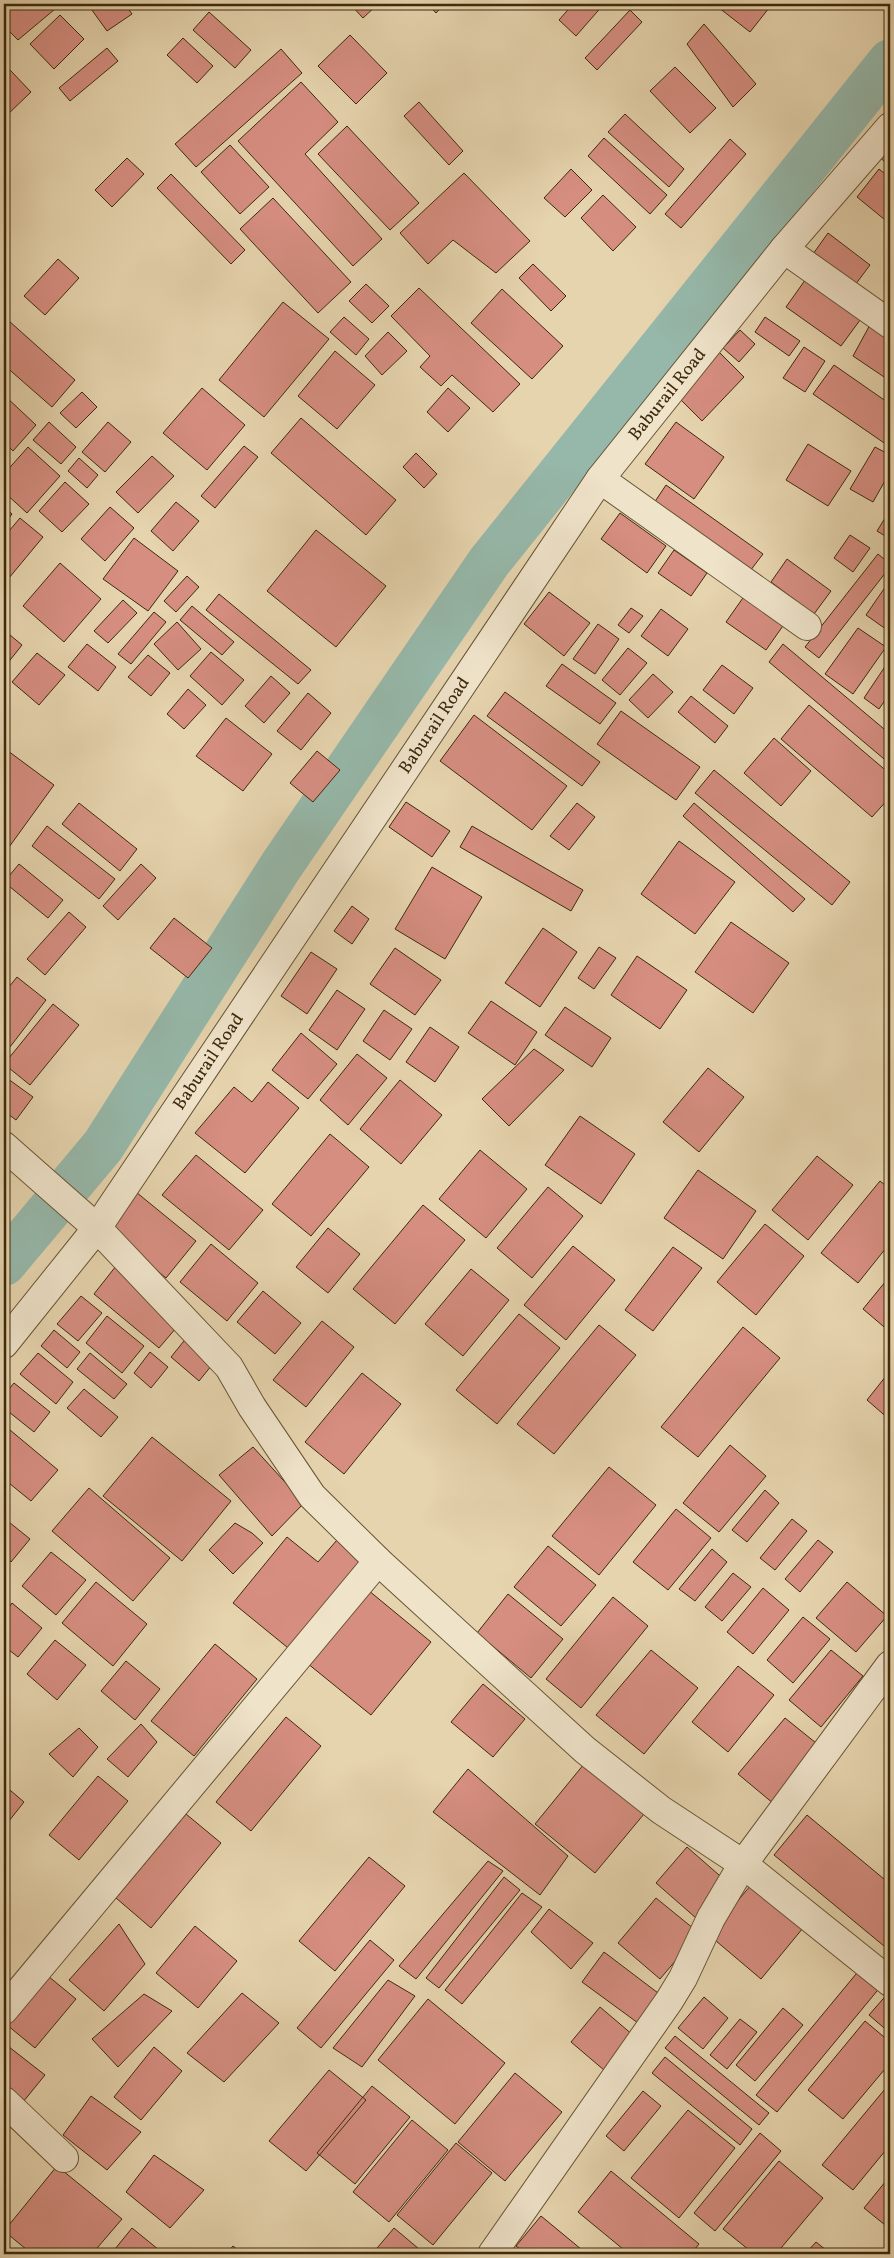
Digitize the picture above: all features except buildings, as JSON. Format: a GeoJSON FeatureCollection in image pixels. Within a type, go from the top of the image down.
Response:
{"type":"FeatureCollection","features":[{"type":"Feature","properties":{"kind":"street","name":"Baburail Road"},"geometry":{"type":"LineString","coordinates":[[4,1344],[95,1227],[600,479],[784,249],[890,127]]}},
{"type":"Feature","properties":{"kind":"street"},"geometry":{"type":"LineString","coordinates":[[784,249],[890,324]]}},
{"type":"Feature","properties":{"kind":"street"},"geometry":{"type":"LineString","coordinates":[[600,479],[807,626]]}},
{"type":"Feature","properties":{"kind":"street"},"geometry":{"type":"LineString","coordinates":[[4,1146],[95,1227],[229,1367],[252,1407],[312,1496],[378,1561],[585,1750],[661,1810],[743,1864],[890,1982]]}},
{"type":"Feature","properties":{"kind":"street"},"geometry":{"type":"LineString","coordinates":[[4,2010],[378,1561]]}},
{"type":"Feature","properties":{"kind":"street"},"geometry":{"type":"LineString","coordinates":[[492,2254],[669,2001],[683,1978],[711,1918],[743,1864],[890,1665]]}},
{"type":"Feature","properties":{"kind":"street"},"geometry":{"type":"LineString","coordinates":[[4,2101],[64,2158]]}},
{"type":"Feature","properties":{"kind":"waterway"},"geometry":{"type":"LineString","coordinates":[[4,1264],[103,1146],[281,866],[489,562],[890,61]]}}]}
